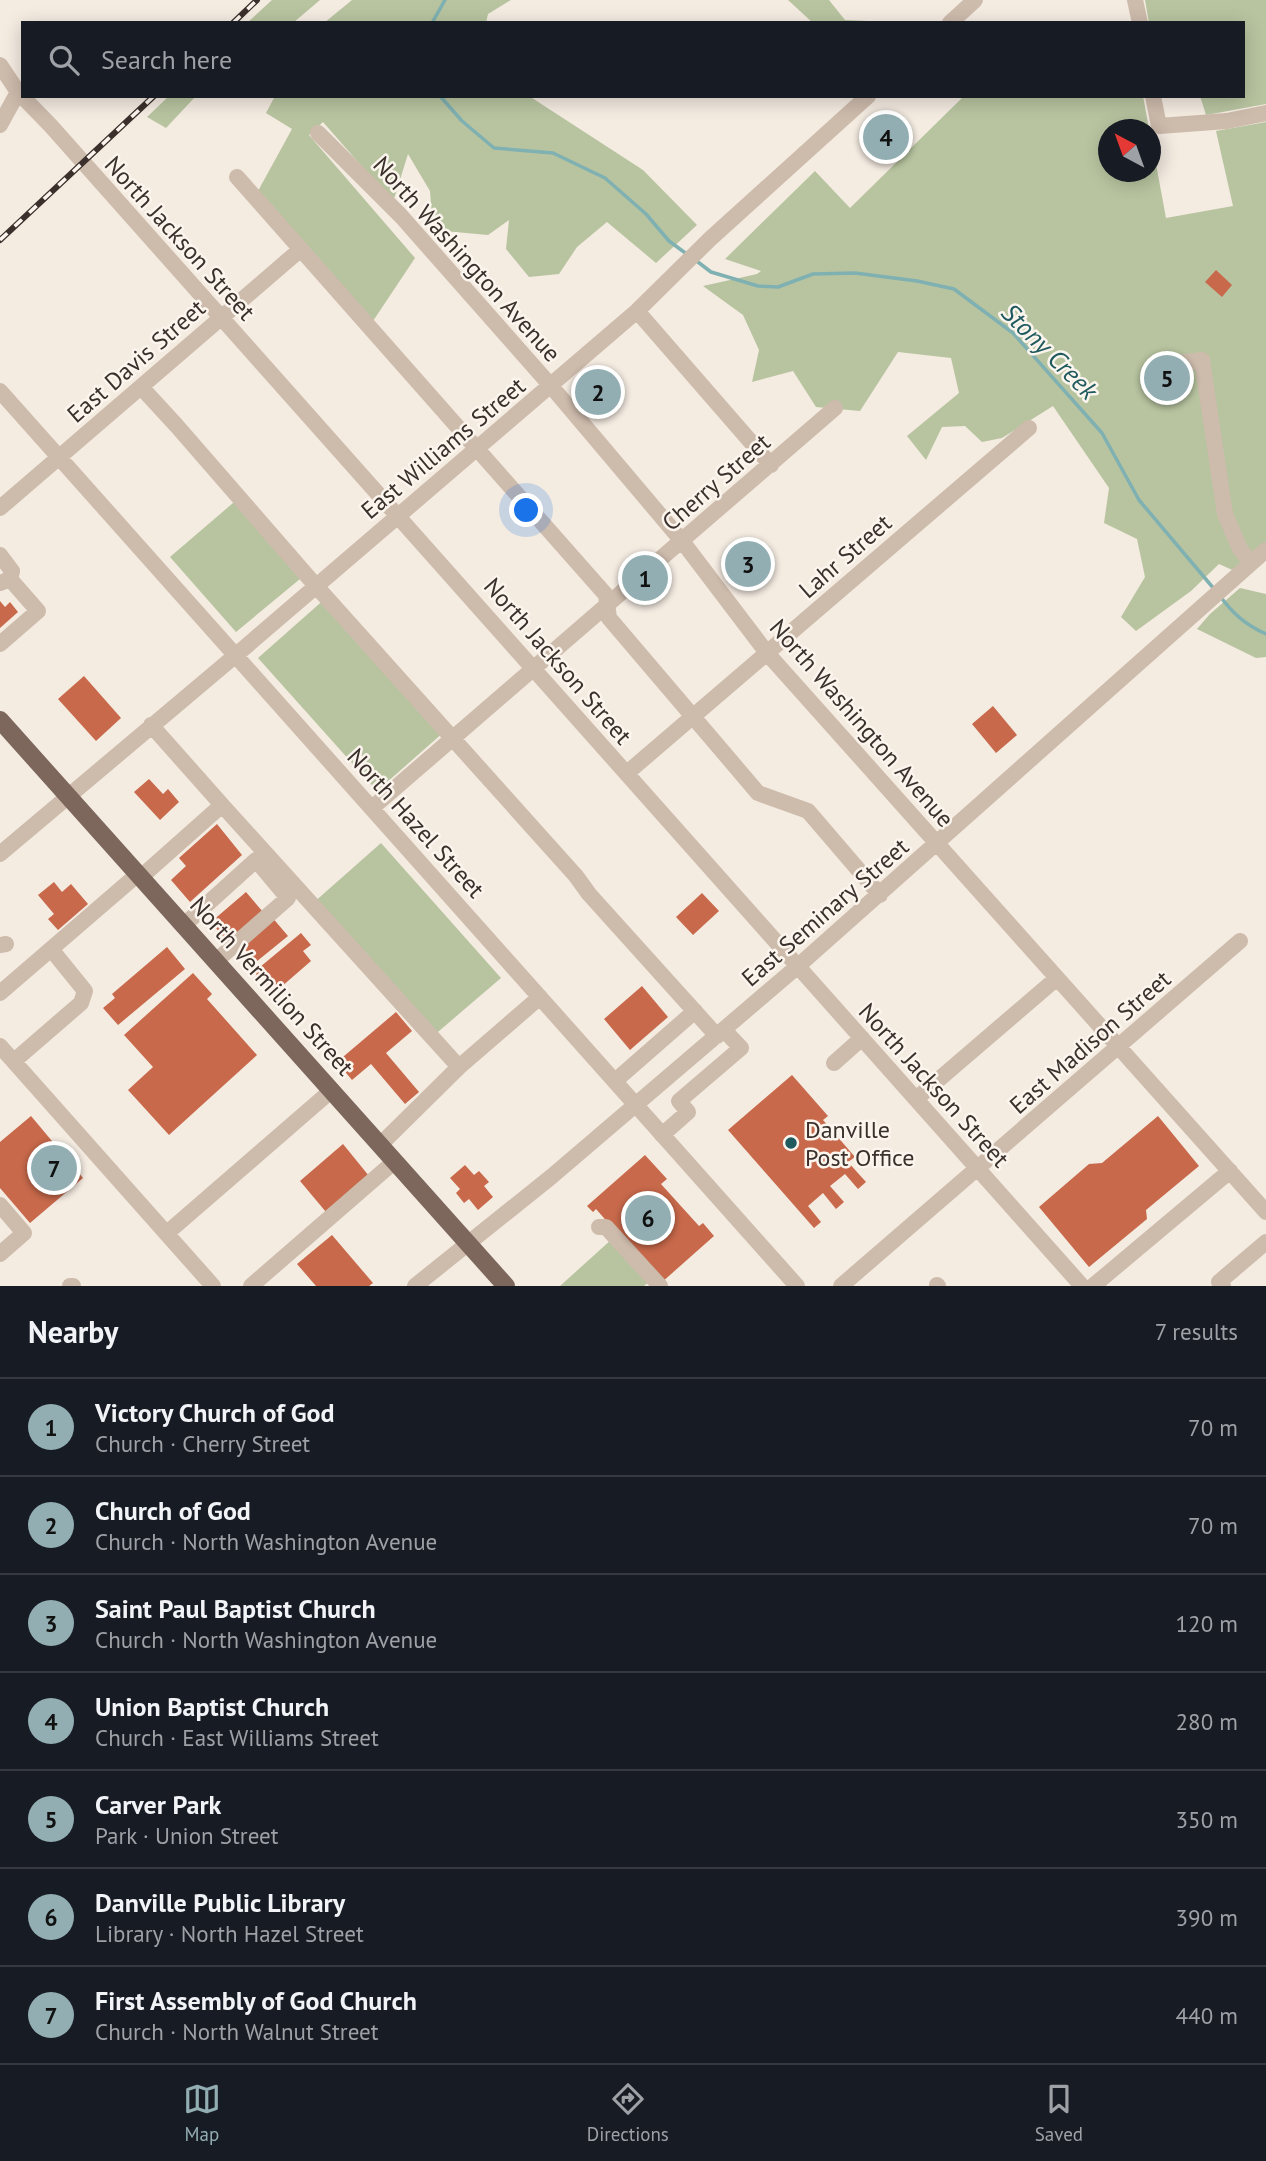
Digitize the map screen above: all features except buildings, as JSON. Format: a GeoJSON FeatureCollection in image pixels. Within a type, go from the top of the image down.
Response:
{"type":"FeatureCollection","features":[{"type":"Feature","properties":{"kind":"main road","name":"North Vermilion Street"},"geometry":{"type":"LineString","coordinates":[[0,720],[506,1286]]}},
{"type":"Feature","properties":{"kind":"street"},"geometry":{"type":"LineString","coordinates":[[952,21],[975,0]]}},
{"type":"Feature","properties":{"kind":"street"},"geometry":{"type":"LineString","coordinates":[[1135,0],[1140,21]]}},
{"type":"Feature","properties":{"kind":"street","name":"North Jackson Street"},"geometry":{"type":"LineString","coordinates":[[0,65],[21,95]]}},
{"type":"Feature","properties":{"kind":"street"},"geometry":{"type":"LineString","coordinates":[[0,125],[18,92]]}},
{"type":"Feature","properties":{"kind":"street","name":"North Jackson Street"},"geometry":{"type":"LineString","coordinates":[[24,98],[1082,1286]]}},
{"type":"Feature","properties":{"kind":"street","name":"East Williams Street"},"geometry":{"type":"LineString","coordinates":[[0,853],[551,386],[637,311],[710,239],[866,98]]}},
{"type":"Feature","properties":{"kind":"street"},"geometry":{"type":"LineString","coordinates":[[1153,98],[1159,127],[1227,121],[1266,113]]}},
{"type":"Feature","properties":{"kind":"street","name":"North Washington Avenue"},"geometry":{"type":"LineString","coordinates":[[318,133],[401,216],[551,386],[682,541],[767,653],[1266,1212]]}},
{"type":"Feature","properties":{"kind":"street"},"geometry":{"type":"LineString","coordinates":[[237,177],[606,596],[610,618],[758,793],[808,811],[880,895]]}},
{"type":"Feature","properties":{"kind":"street","name":"East Davis Street"},"geometry":{"type":"LineString","coordinates":[[0,508],[300,249]]}},
{"type":"Feature","properties":{"kind":"street"},"geometry":{"type":"LineString","coordinates":[[637,311],[771,466]]}},
{"type":"Feature","properties":{"kind":"street"},"geometry":{"type":"LineString","coordinates":[[1164,365],[1202,360],[1225,514],[1245,568]]}},
{"type":"Feature","properties":{"kind":"street"},"geometry":{"type":"LineString","coordinates":[[141,387],[695,1011],[741,1048],[678,1101],[688,1112],[662,1135]]}},
{"type":"Feature","properties":{"kind":"street","name":"North Hazel Street"},"geometry":{"type":"LineString","coordinates":[[0,391],[797,1286]]}},
{"type":"Feature","properties":{"kind":"street","name":"Cherry Street"},"geometry":{"type":"LineString","coordinates":[[372,808],[608,607],[835,408]]}},
{"type":"Feature","properties":{"kind":"street","name":"Lahr Street"},"geometry":{"type":"LineString","coordinates":[[627,773],[1029,428]]}},
{"type":"Feature","properties":{"kind":"street","name":"East Seminary Street"},"geometry":{"type":"LineString","coordinates":[[415,1286],[799,966],[1266,550]]}},
{"type":"Feature","properties":{"kind":"street"},"geometry":{"type":"LineString","coordinates":[[0,555],[12,572],[5,581],[38,611],[0,644]]}},
{"type":"Feature","properties":{"kind":"street"},"geometry":{"type":"LineString","coordinates":[[152,725],[459,1067]]}},
{"type":"Feature","properties":{"kind":"street"},"geometry":{"type":"LineString","coordinates":[[0,993],[222,805]]}},
{"type":"Feature","properties":{"kind":"street"},"geometry":{"type":"LineString","coordinates":[[184,925],[256,860],[288,898],[216,961]]}},
{"type":"Feature","properties":{"kind":"street","name":"East Madison Street"},"geometry":{"type":"LineString","coordinates":[[841,1286],[1240,941]]}},
{"type":"Feature","properties":{"kind":"street"},"geometry":{"type":"LineString","coordinates":[[14,1061],[81,1003],[85,991],[51,949]]}},
{"type":"Feature","properties":{"kind":"street"},"geometry":{"type":"LineString","coordinates":[[916,1099],[1057,978]]}},
{"type":"Feature","properties":{"kind":"street"},"geometry":{"type":"LineString","coordinates":[[381,1144],[459,1067],[540,997]]}},
{"type":"Feature","properties":{"kind":"street"},"geometry":{"type":"LineString","coordinates":[[615,1081],[695,1011]]}},
{"type":"Feature","properties":{"kind":"street"},"geometry":{"type":"LineString","coordinates":[[834,1063],[862,1038]]}},
{"type":"Feature","properties":{"kind":"street"},"geometry":{"type":"LineString","coordinates":[[0,1046],[214,1286]]}},
{"type":"Feature","properties":{"kind":"street"},"geometry":{"type":"LineString","coordinates":[[167,1233],[332,1090]]}},
{"type":"Feature","properties":{"kind":"street"},"geometry":{"type":"LineString","coordinates":[[251,1286],[395,1161]]}},
{"type":"Feature","properties":{"kind":"street"},"geometry":{"type":"LineString","coordinates":[[1093,1286],[1230,1171]]}},
{"type":"Feature","properties":{"kind":"street"},"geometry":{"type":"LineString","coordinates":[[0,1205],[24,1233],[0,1254]]}},
{"type":"Feature","properties":{"kind":"street"},"geometry":{"type":"LineString","coordinates":[[599,1227],[606,1227],[660,1286]]}},
{"type":"Feature","properties":{"kind":"street"},"geometry":{"type":"LineString","coordinates":[[1223,1286],[1219,1282],[1266,1242]]}},
{"type":"Feature","properties":{"kind":"green space"},"geometry":{"type":"Polygon","coordinates":[[[272,0],[320,0],[295,21],[249,21],[272,0]]]}},
{"type":"Feature","properties":{"kind":"green space"},"geometry":{"type":"Polygon","coordinates":[[[352,0],[511,0],[488,14],[486,21],[326,21],[352,0]]]}},
{"type":"Feature","properties":{"kind":"green space"},"geometry":{"type":"Polygon","coordinates":[[[788,0],[829,0],[845,20],[869,21],[811,21],[788,0]]]}},
{"type":"Feature","properties":{"kind":"green space"},"geometry":{"type":"Polygon","coordinates":[[[1145,0],[1266,0],[1266,104],[1206,115],[1201,98],[1245,98],[1245,21],[1149,21],[1145,0]]]}},
{"type":"Feature","properties":{"kind":"green space"},"geometry":{"type":"Polygon","coordinates":[[[167,98],[194,98],[166,128],[147,117],[167,98]]]}},
{"type":"Feature","properties":{"kind":"green space"},"geometry":{"type":"Polygon","coordinates":[[[274,98],[532,98],[643,170],[697,225],[656,263],[607,222],[577,247],[559,274],[529,277],[506,249],[509,220],[488,235],[433,230],[430,191],[408,154],[393,202],[323,122],[309,135],[415,258],[369,327],[258,191],[292,129],[266,113],[274,98]]]}},
{"type":"Feature","properties":{"kind":"green space"},"geometry":{"type":"Polygon","coordinates":[[[962,98],[1143,98],[1147,119],[1098,119],[1098,182],[1159,182],[1166,218],[1233,206],[1216,131],[1266,122],[1266,550],[1239,573],[1219,564],[1191,591],[1136,631],[1121,617],[1145,577],[1137,539],[1104,523],[1109,488],[1053,406],[1002,438],[982,442],[965,426],[942,427],[926,460],[907,436],[959,393],[951,358],[898,352],[860,411],[816,407],[793,371],[752,382],[759,350],[743,315],[703,286],[761,271],[725,259],[815,171],[850,208],[962,98]]]}},
{"type":"Feature","properties":{"kind":"green space"},"geometry":{"type":"Polygon","coordinates":[[[240,497],[306,574],[236,632],[170,557],[240,497]]]}},
{"type":"Feature","properties":{"kind":"green space"},"geometry":{"type":"Polygon","coordinates":[[[1240,588],[1266,594],[1266,657],[1256,658],[1197,629],[1240,588]]]}},
{"type":"Feature","properties":{"kind":"green space"},"geometry":{"type":"Polygon","coordinates":[[[327,597],[445,731],[377,791],[258,658],[327,597]]]}},
{"type":"Feature","properties":{"kind":"green space"},"geometry":{"type":"Polygon","coordinates":[[[381,843],[501,978],[432,1037],[312,904],[381,843]]]}},
{"type":"Feature","properties":{"kind":"green space"},"geometry":{"type":"Polygon","coordinates":[[[612,1239],[650,1281],[644,1286],[560,1286],[612,1239]]]}},
{"type":"Feature","properties":{"kind":"waterway","name":"Stony Creek"},"geometry":{"type":"LineString","coordinates":[[433,21],[445,0]]}},
{"type":"Feature","properties":{"kind":"waterway","name":"Stony Creek"},"geometry":{"type":"LineString","coordinates":[[442,98],[462,121],[494,148],[553,153],[605,178],[646,214],[669,241],[688,255]]}},
{"type":"Feature","properties":{"kind":"waterway","name":"Stony Creek"},"geometry":{"type":"LineString","coordinates":[[694,259],[711,272],[758,286],[778,287],[813,274],[855,273],[954,289],[1013,333],[1102,433],[1139,500],[1215,590]]}},
{"type":"Feature","properties":{"kind":"waterway","name":"Stony Creek"},"geometry":{"type":"LineString","coordinates":[[1220,596],[1240,618],[1266,634]]}},
{"type":"Feature","properties":{"kind":"railway"},"geometry":{"type":"LineString","coordinates":[[235,21],[257,0]]}},
{"type":"Feature","properties":{"kind":"railway"},"geometry":{"type":"LineString","coordinates":[[0,240],[152,98]]}},
{"type":"Feature","properties":{"kind":"place","name":"Union Baptist Church"},"geometry":{"type":"Point","coordinates":[886,137]}},
{"type":"Feature","properties":{"kind":"place","name":"Carver Park"},"geometry":{"type":"Point","coordinates":[1167,378]}},
{"type":"Feature","properties":{"kind":"place","name":"Church of God"},"geometry":{"type":"Point","coordinates":[598,392]}},
{"type":"Feature","properties":{"kind":"place","name":"Saint Paul Baptist Church"},"geometry":{"type":"Point","coordinates":[748,564]}},
{"type":"Feature","properties":{"kind":"place","name":"Victory Church of God"},"geometry":{"type":"Point","coordinates":[645,578]}},
{"type":"Feature","properties":{"kind":"place","name":"Danville Post Office"},"geometry":{"type":"Point","coordinates":[791,1143]}},
{"type":"Feature","properties":{"kind":"place","name":"First Assembly of God Church"},"geometry":{"type":"Point","coordinates":[54,1168]}},
{"type":"Feature","properties":{"kind":"place","name":"Danville Public Library"},"geometry":{"type":"Point","coordinates":[648,1218]}}]}
